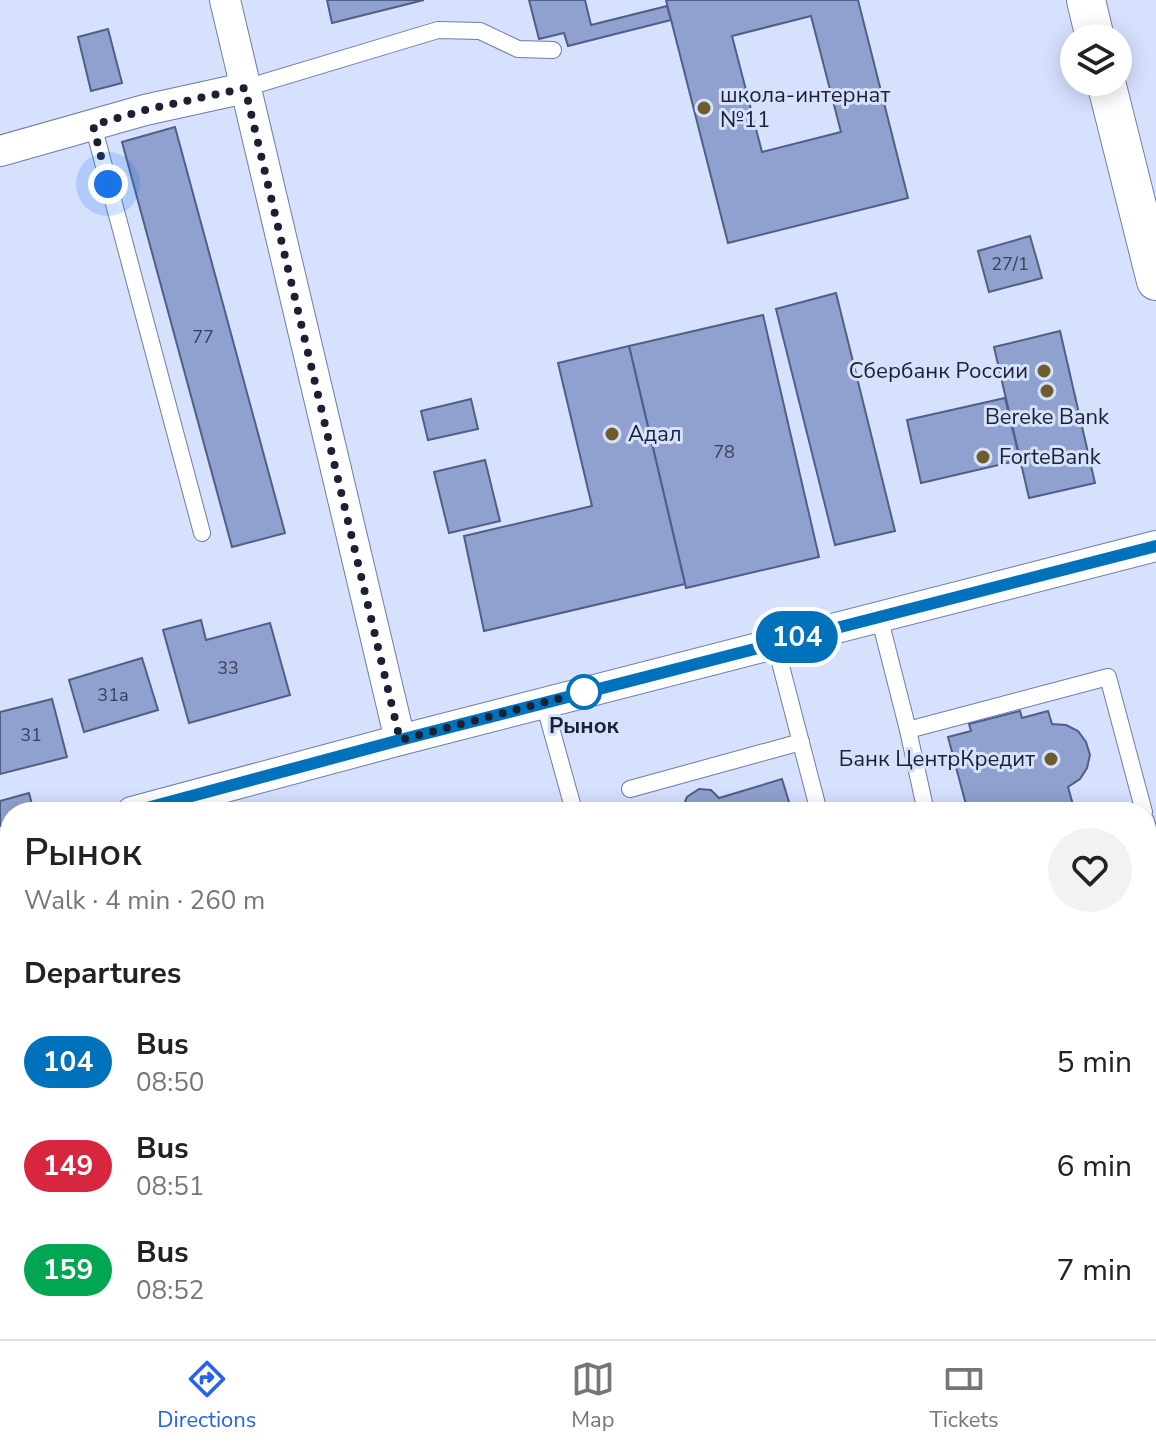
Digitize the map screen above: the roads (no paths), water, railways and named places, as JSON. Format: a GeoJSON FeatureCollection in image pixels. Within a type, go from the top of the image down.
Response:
{"type":"FeatureCollection","features":[{"type":"Feature","properties":{"kind":"street"},"geometry":{"type":"LineString","coordinates":[[225,0],[400,740]]}},
{"type":"Feature","properties":{"kind":"street"},"geometry":{"type":"LineString","coordinates":[[1086,0],[1092,24]]}},
{"type":"Feature","properties":{"kind":"street"},"geometry":{"type":"LineString","coordinates":[[0,151],[145,110],[245,88]]}},
{"type":"Feature","properties":{"kind":"street"},"geometry":{"type":"LineString","coordinates":[[1110,96],[1156,281]]}},
{"type":"Feature","properties":{"kind":"street"},"geometry":{"type":"LineString","coordinates":[[169,802],[1156,546]]}},
{"type":"Feature","properties":{"kind":"lane"},"geometry":{"type":"LineString","coordinates":[[245,88],[438,30],[480,31],[518,49],[553,50]]}},
{"type":"Feature","properties":{"kind":"lane"},"geometry":{"type":"LineString","coordinates":[[93,125],[202,533]]}},
{"type":"Feature","properties":{"kind":"lane"},"geometry":{"type":"LineString","coordinates":[[879,616],[924,802]]}},
{"type":"Feature","properties":{"kind":"lane"},"geometry":{"type":"LineString","coordinates":[[775,643],[816,802]]}},
{"type":"Feature","properties":{"kind":"lane"},"geometry":{"type":"LineString","coordinates":[[908,730],[1108,677],[1141,802]]}},
{"type":"Feature","properties":{"kind":"lane"},"geometry":{"type":"LineString","coordinates":[[544,703],[570,802]]}},
{"type":"Feature","properties":{"kind":"lane"},"geometry":{"type":"LineString","coordinates":[[630,789],[801,742]]}},
{"type":"Feature","properties":{"kind":"place","name":"школа-интернат №11"},"geometry":{"type":"Point","coordinates":[704,108]}},
{"type":"Feature","properties":{"kind":"place","name":"Сбербанк России"},"geometry":{"type":"Point","coordinates":[1044,371]}},
{"type":"Feature","properties":{"kind":"place","name":"Bereke Bank"},"geometry":{"type":"Point","coordinates":[1047,391]}},
{"type":"Feature","properties":{"kind":"place","name":"Адал"},"geometry":{"type":"Point","coordinates":[612,434]}},
{"type":"Feature","properties":{"kind":"place","name":"ForteBank"},"geometry":{"type":"Point","coordinates":[983,457]}},
{"type":"Feature","properties":{"kind":"place","name":"Рынок"},"geometry":{"type":"Point","coordinates":[584,692]}},
{"type":"Feature","properties":{"kind":"place","name":"Банк ЦентрКредит"},"geometry":{"type":"Point","coordinates":[1051,759]}}]}
